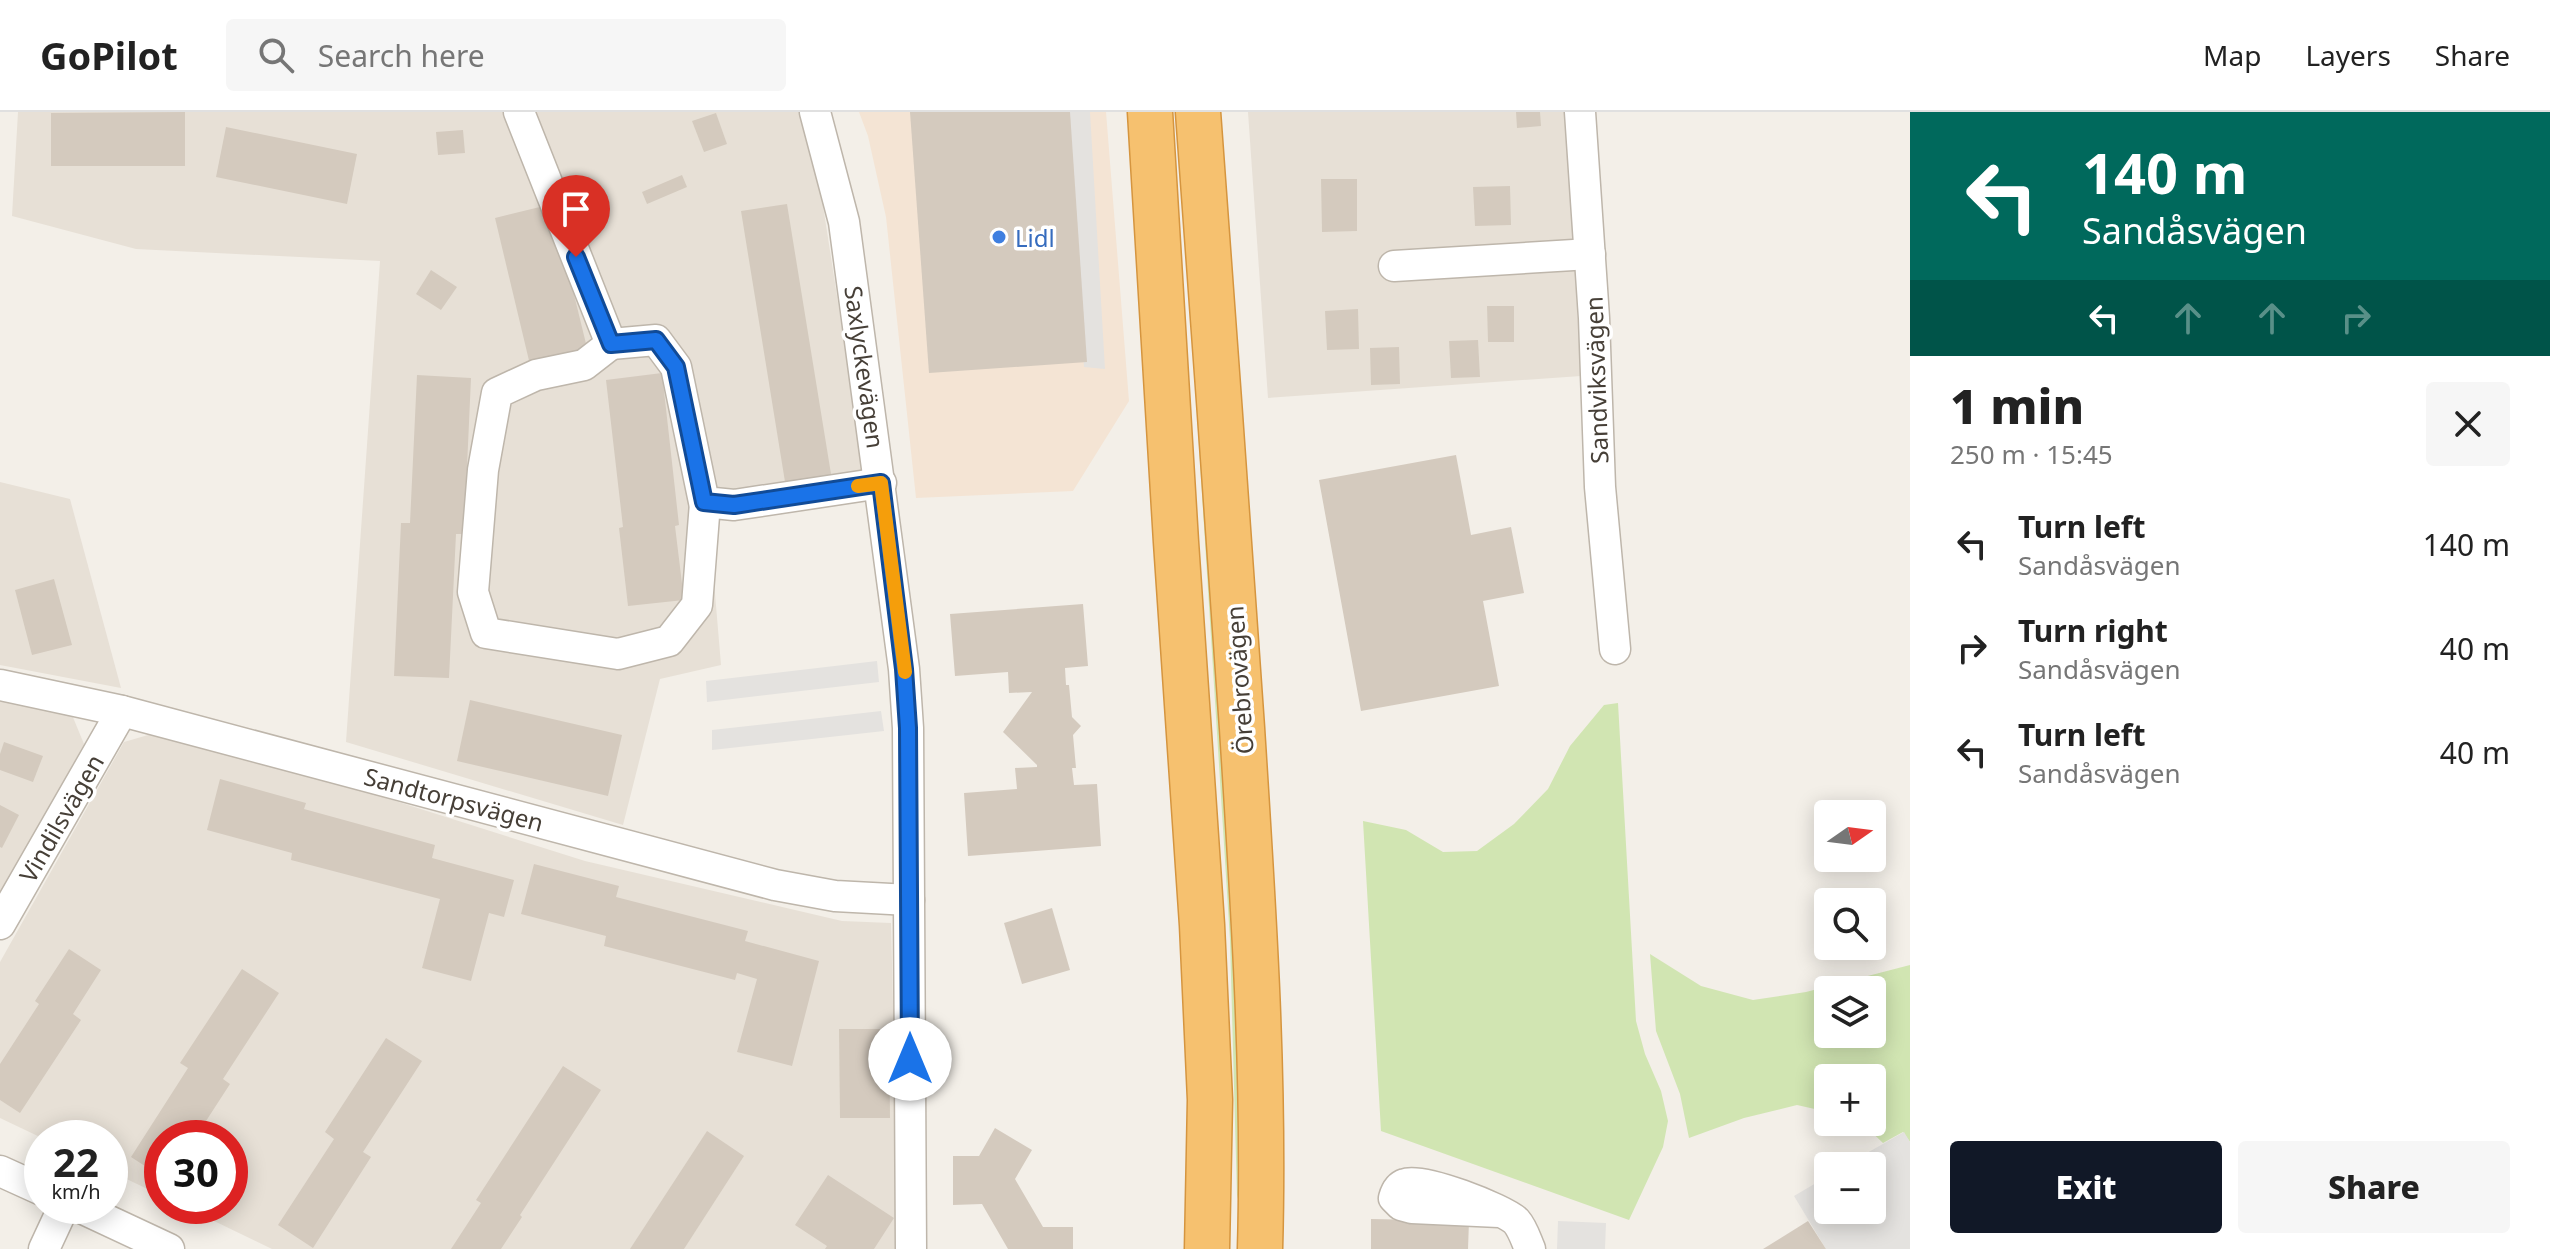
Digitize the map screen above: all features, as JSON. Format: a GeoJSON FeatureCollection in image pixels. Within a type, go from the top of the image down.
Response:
{"type":"FeatureCollection","features":[{"type":"Feature","properties":{"kind":"highway"},"geometry":{"type":"LineString","coordinates":[[1150,112],[1202,925],[1210,1100],[1207,1249]]}},
{"type":"Feature","properties":{"kind":"highway","name":"Örebrovägen"},"geometry":{"type":"LineString","coordinates":[[1198,112],[1252,878],[1260,1075],[1260,1249]]}},
{"type":"Feature","properties":{"kind":"street"},"geometry":{"type":"LineString","coordinates":[[519,112],[611,344]]}},
{"type":"Feature","properties":{"kind":"street","name":"Saxlyckevägen"},"geometry":{"type":"LineString","coordinates":[[815,112],[844,222],[904,669],[908,728],[911,1249]]}},
{"type":"Feature","properties":{"kind":"street","name":"Sandviksvägen"},"geometry":{"type":"LineString","coordinates":[[1580,112],[1590,254],[1600,487],[1615,649]]}},
{"type":"Feature","properties":{"kind":"street"},"geometry":{"type":"LineString","coordinates":[[1394,266],[1590,254]]}},
{"type":"Feature","properties":{"kind":"street"},"geometry":{"type":"LineString","coordinates":[[656,340],[676,367],[705,503],[697,605],[669,641],[618,654],[486,633],[473,592],[483,470],[497,393],[536,375],[584,365],[611,344],[656,340]]}},
{"type":"Feature","properties":{"kind":"street"},"geometry":{"type":"LineString","coordinates":[[705,503],[734,505],[881,483]]}},
{"type":"Feature","properties":{"kind":"street","name":"Sandtorpsvägen"},"geometry":{"type":"LineString","coordinates":[[0,685],[122,711],[775,885],[835,896],[909,900]]}},
{"type":"Feature","properties":{"kind":"street","name":"Vindilsvägen"},"geometry":{"type":"LineString","coordinates":[[0,924],[122,711]]}},
{"type":"Feature","properties":{"kind":"street"},"geometry":{"type":"LineString","coordinates":[[0,1171],[24,1182]]}},
{"type":"Feature","properties":{"kind":"street"},"geometry":{"type":"LineString","coordinates":[[1499,1212],[1514,1220],[1530,1249]]}},
{"type":"Feature","properties":{"kind":"street"},"geometry":{"type":"LineString","coordinates":[[44,1249],[56,1224]]}},
{"type":"Feature","properties":{"kind":"street"},"geometry":{"type":"LineString","coordinates":[[116,1224],[169,1249]]}},
{"type":"Feature","properties":{"kind":"shaded area"},"geometry":{"type":"Polygon","coordinates":[[[18,112],[801,112],[815,154],[868,496],[709,522],[721,665],[660,679],[623,825],[346,742],[380,261],[136,249],[12,216],[18,112]]]}},
{"type":"Feature","properties":{"kind":"shaded area"},"geometry":{"type":"Polygon","coordinates":[[[859,112],[1106,112],[1129,401],[1073,491],[916,498],[886,217],[868,136],[859,112]]]}},
{"type":"Feature","properties":{"kind":"shaded area"},"geometry":{"type":"Polygon","coordinates":[[[1064,112],[1090,112],[1105,369],[1084,367],[1064,112]]]}},
{"type":"Feature","properties":{"kind":"shaded area"},"geometry":{"type":"Polygon","coordinates":[[[1248,112],[1566,112],[1581,376],[1268,398],[1248,112]]]}},
{"type":"Feature","properties":{"kind":"shaded area"},"geometry":{"type":"Polygon","coordinates":[[[0,482],[70,499],[121,688],[0,665],[0,482]]]}},
{"type":"Feature","properties":{"kind":"shaded area"},"geometry":{"type":"Polygon","coordinates":[[[877,661],[879,682],[707,702],[706,681],[877,661]]]}},
{"type":"Feature","properties":{"kind":"shaded area"},"geometry":{"type":"Polygon","coordinates":[[[0,696],[72,715],[84,744],[0,897],[0,696]]]}},
{"type":"Feature","properties":{"kind":"shaded area"},"geometry":{"type":"Polygon","coordinates":[[[881,711],[884,731],[712,750],[712,730],[881,711]]]}},
{"type":"Feature","properties":{"kind":"shaded area"},"geometry":{"type":"Polygon","coordinates":[[[155,733],[269,761],[585,861],[842,921],[891,923],[899,1249],[272,1249],[220,1224],[248,1224],[248,1120],[144,1120],[144,1187],[128,1180],[128,1120],[24,1120],[24,1129],[0,1118],[0,962],[124,742],[155,733]]]}},
{"type":"Feature","properties":{"kind":"shaded area"},"geometry":{"type":"Polygon","coordinates":[[[1904,1132],[1910,1142],[1910,1249],[1826,1249],[1794,1196],[1814,1184],[1814,1224],[1886,1224],[1886,1152],[1869,1152],[1904,1132]]]}},
{"type":"Feature","properties":{"kind":"shaded area"},"geometry":{"type":"Polygon","coordinates":[[[1558,1221],[1606,1223],[1605,1249],[1557,1249],[1558,1221]]]}},
{"type":"Feature","properties":{"kind":"green space"},"geometry":{"type":"Polygon","coordinates":[[[1178,112],[1233,760],[1245,1229],[1237,1195],[1230,940],[1178,112]]]}},
{"type":"Feature","properties":{"kind":"green space"},"geometry":{"type":"Polygon","coordinates":[[[1618,703],[1636,1021],[1645,1054],[1661,1091],[1668,1121],[1663,1147],[1629,1220],[1381,1131],[1363,821],[1406,830],[1443,852],[1477,851],[1514,824],[1548,789],[1570,746],[1604,705],[1618,703]]]}},
{"type":"Feature","properties":{"kind":"green space"},"geometry":{"type":"Polygon","coordinates":[[[1650,954],[1701,986],[1753,1000],[1814,990],[1814,1048],[1886,1048],[1886,976],[1868,976],[1910,965],[1910,1142],[1903,1132],[1883,1143],[1876,1136],[1886,1136],[1886,1064],[1814,1064],[1814,1109],[1797,1105],[1744,1118],[1689,1138],[1680,1094],[1656,1031],[1650,954]]]}},
{"type":"Feature","properties":{"kind":"building"},"geometry":{"type":"Polygon","coordinates":[[[185,112],[185,166],[51,166],[51,113],[185,112]]]}},
{"type":"Feature","properties":{"kind":"building","name":"Lidl"},"geometry":{"type":"Polygon","coordinates":[[[910,112],[1070,112],[1087,362],[929,373],[910,112]]]}},
{"type":"Feature","properties":{"kind":"building"},"geometry":{"type":"Polygon","coordinates":[[[1516,112],[1540,112],[1541,126],[1517,128],[1516,112]]]}},
{"type":"Feature","properties":{"kind":"building"},"geometry":{"type":"Polygon","coordinates":[[[716,113],[727,144],[704,152],[692,121],[716,113]]]}},
{"type":"Feature","properties":{"kind":"building"},"geometry":{"type":"Polygon","coordinates":[[[226,127],[357,154],[347,204],[216,177],[226,127]]]}},
{"type":"Feature","properties":{"kind":"building"},"geometry":{"type":"Polygon","coordinates":[[[463,130],[465,153],[438,155],[436,132],[463,130]]]}},
{"type":"Feature","properties":{"kind":"building"},"geometry":{"type":"Polygon","coordinates":[[[682,175],[687,187],[647,204],[642,192],[682,175]]]}},
{"type":"Feature","properties":{"kind":"building"},"geometry":{"type":"Polygon","coordinates":[[[1321,179],[1357,179],[1357,231],[1322,232],[1321,179]]]}},
{"type":"Feature","properties":{"kind":"building"},"geometry":{"type":"Polygon","coordinates":[[[1510,186],[1511,225],[1475,226],[1473,187],[1510,186]]]}},
{"type":"Feature","properties":{"kind":"building"},"geometry":{"type":"Polygon","coordinates":[[[552,204],[589,356],[531,369],[495,218],[552,204]]]}},
{"type":"Feature","properties":{"kind":"building"},"geometry":{"type":"Polygon","coordinates":[[[787,204],[832,480],[786,488],[741,211],[787,204]]]}},
{"type":"Feature","properties":{"kind":"building"},"geometry":{"type":"Polygon","coordinates":[[[431,270],[457,287],[441,310],[416,294],[431,270]]]}},
{"type":"Feature","properties":{"kind":"building"},"geometry":{"type":"Polygon","coordinates":[[[1487,306],[1514,306],[1514,342],[1488,342],[1487,306]]]}},
{"type":"Feature","properties":{"kind":"building"},"geometry":{"type":"Polygon","coordinates":[[[1358,309],[1359,349],[1327,350],[1325,311],[1358,309]]]}},
{"type":"Feature","properties":{"kind":"building"},"geometry":{"type":"Polygon","coordinates":[[[1478,340],[1480,377],[1451,378],[1449,341],[1478,340]]]}},
{"type":"Feature","properties":{"kind":"building"},"geometry":{"type":"Polygon","coordinates":[[[1399,347],[1400,384],[1371,385],[1370,348],[1399,347]]]}},
{"type":"Feature","properties":{"kind":"building"},"geometry":{"type":"Polygon","coordinates":[[[662,373],[684,600],[628,606],[619,528],[623,527],[606,380],[662,373]]]}},
{"type":"Feature","properties":{"kind":"building"},"geometry":{"type":"Polygon","coordinates":[[[417,375],[471,378],[464,534],[456,534],[449,678],[394,676],[401,523],[410,523],[417,375]]]}},
{"type":"Feature","properties":{"kind":"building"},"geometry":{"type":"Polygon","coordinates":[[[1456,455],[1471,535],[1511,527],[1524,593],[1483,601],[1499,686],[1361,711],[1319,480],[1456,455]]]}},
{"type":"Feature","properties":{"kind":"building"},"geometry":{"type":"Polygon","coordinates":[[[54,579],[72,645],[32,655],[15,590],[54,579]]]}},
{"type":"Feature","properties":{"kind":"building"},"geometry":{"type":"Polygon","coordinates":[[[1083,604],[1088,666],[1065,668],[1072,717],[1081,726],[1073,735],[1076,768],[1072,768],[1074,785],[1097,784],[1101,846],[968,856],[964,793],[1017,789],[1015,768],[1037,767],[1003,732],[1032,692],[1009,693],[1008,672],[955,676],[950,614],[1083,604]]]}},
{"type":"Feature","properties":{"kind":"building"},"geometry":{"type":"Polygon","coordinates":[[[470,700],[622,735],[608,796],[457,761],[470,700]]]}},
{"type":"Feature","properties":{"kind":"building"},"geometry":{"type":"Polygon","coordinates":[[[4,742],[43,756],[33,782],[0,770],[4,742]]]}},
{"type":"Feature","properties":{"kind":"building"},"geometry":{"type":"Polygon","coordinates":[[[220,779],[306,803],[304,809],[435,845],[432,858],[514,880],[504,917],[489,913],[471,981],[422,968],[440,899],[291,860],[292,853],[207,830],[220,779]]]}},
{"type":"Feature","properties":{"kind":"building"},"geometry":{"type":"Polygon","coordinates":[[[0,805],[19,815],[2,848],[0,847],[0,805]]]}},
{"type":"Feature","properties":{"kind":"building"},"geometry":{"type":"Polygon","coordinates":[[[534,864],[619,886],[616,897],[748,931],[745,941],[819,961],[792,1066],[737,1052],[757,979],[737,973],[735,980],[604,946],[606,936],[521,914],[534,864]]]}},
{"type":"Feature","properties":{"kind":"building"},"geometry":{"type":"Polygon","coordinates":[[[1052,908],[1070,970],[1022,984],[1004,923],[1052,908]]]}},
{"type":"Feature","properties":{"kind":"building"},"geometry":{"type":"Polygon","coordinates":[[[69,949],[101,970],[73,1014],[81,1020],[20,1113],[0,1100],[0,1064],[39,1004],[35,1001],[69,949]]]}},
{"type":"Feature","properties":{"kind":"building"},"geometry":{"type":"Polygon","coordinates":[[[242,969],[279,993],[223,1079],[230,1084],[207,1120],[155,1120],[188,1068],[180,1063],[242,969]]]}},
{"type":"Feature","properties":{"kind":"building"},"geometry":{"type":"Polygon","coordinates":[[[839,1029],[889,1029],[890,1118],[840,1118],[839,1029]]]}},
{"type":"Feature","properties":{"kind":"building"},"geometry":{"type":"Polygon","coordinates":[[[386,1038],[422,1061],[363,1152],[371,1157],[313,1248],[278,1225],[334,1139],[325,1132],[386,1038]]]}},
{"type":"Feature","properties":{"kind":"building"},"geometry":{"type":"Polygon","coordinates":[[[563,1066],[601,1090],[501,1249],[451,1249],[481,1203],[476,1200],[563,1066]]]}},
{"type":"Feature","properties":{"kind":"building"},"geometry":{"type":"Polygon","coordinates":[[[995,1128],[1032,1150],[1015,1179],[1043,1227],[1073,1227],[1073,1249],[1008,1249],[982,1204],[953,1205],[953,1156],[979,1156],[995,1128]]]}},
{"type":"Feature","properties":{"kind":"building"},"geometry":{"type":"Polygon","coordinates":[[[707,1131],[744,1156],[684,1249],[630,1249],[707,1131]]]}},
{"type":"Feature","properties":{"kind":"building"},"geometry":{"type":"Polygon","coordinates":[[[144,1137],[144,1165],[131,1157],[144,1137]]]}},
{"type":"Feature","properties":{"kind":"building"},"geometry":{"type":"Polygon","coordinates":[[[828,1175],[894,1218],[874,1249],[825,1249],[827,1246],[795,1225],[828,1175]]]}},
{"type":"Feature","properties":{"kind":"building"},"geometry":{"type":"Polygon","coordinates":[[[1371,1219],[1469,1221],[1468,1249],[1371,1249],[1371,1219]]]}},
{"type":"Feature","properties":{"kind":"building"},"geometry":{"type":"Polygon","coordinates":[[[1808,1221],[1826,1249],[1763,1249],[1808,1221]]]}},
{"type":"Feature","properties":{"kind":"slow traffic"},"geometry":{"type":"LineString","coordinates":[[858,486],[881,483],[905,672]]}},
{"type":"Feature","properties":{"kind":"place","name":"Lidl"},"geometry":{"type":"Point","coordinates":[999,237]}},
{"type":"Feature","properties":{"kind":"route"},"geometry":{"type":"LineString","coordinates":[[576,257],[611,344],[656,340],[676,367],[704,502],[734,505],[881,483],[904,669],[908,728],[910,1059]]}}]}
